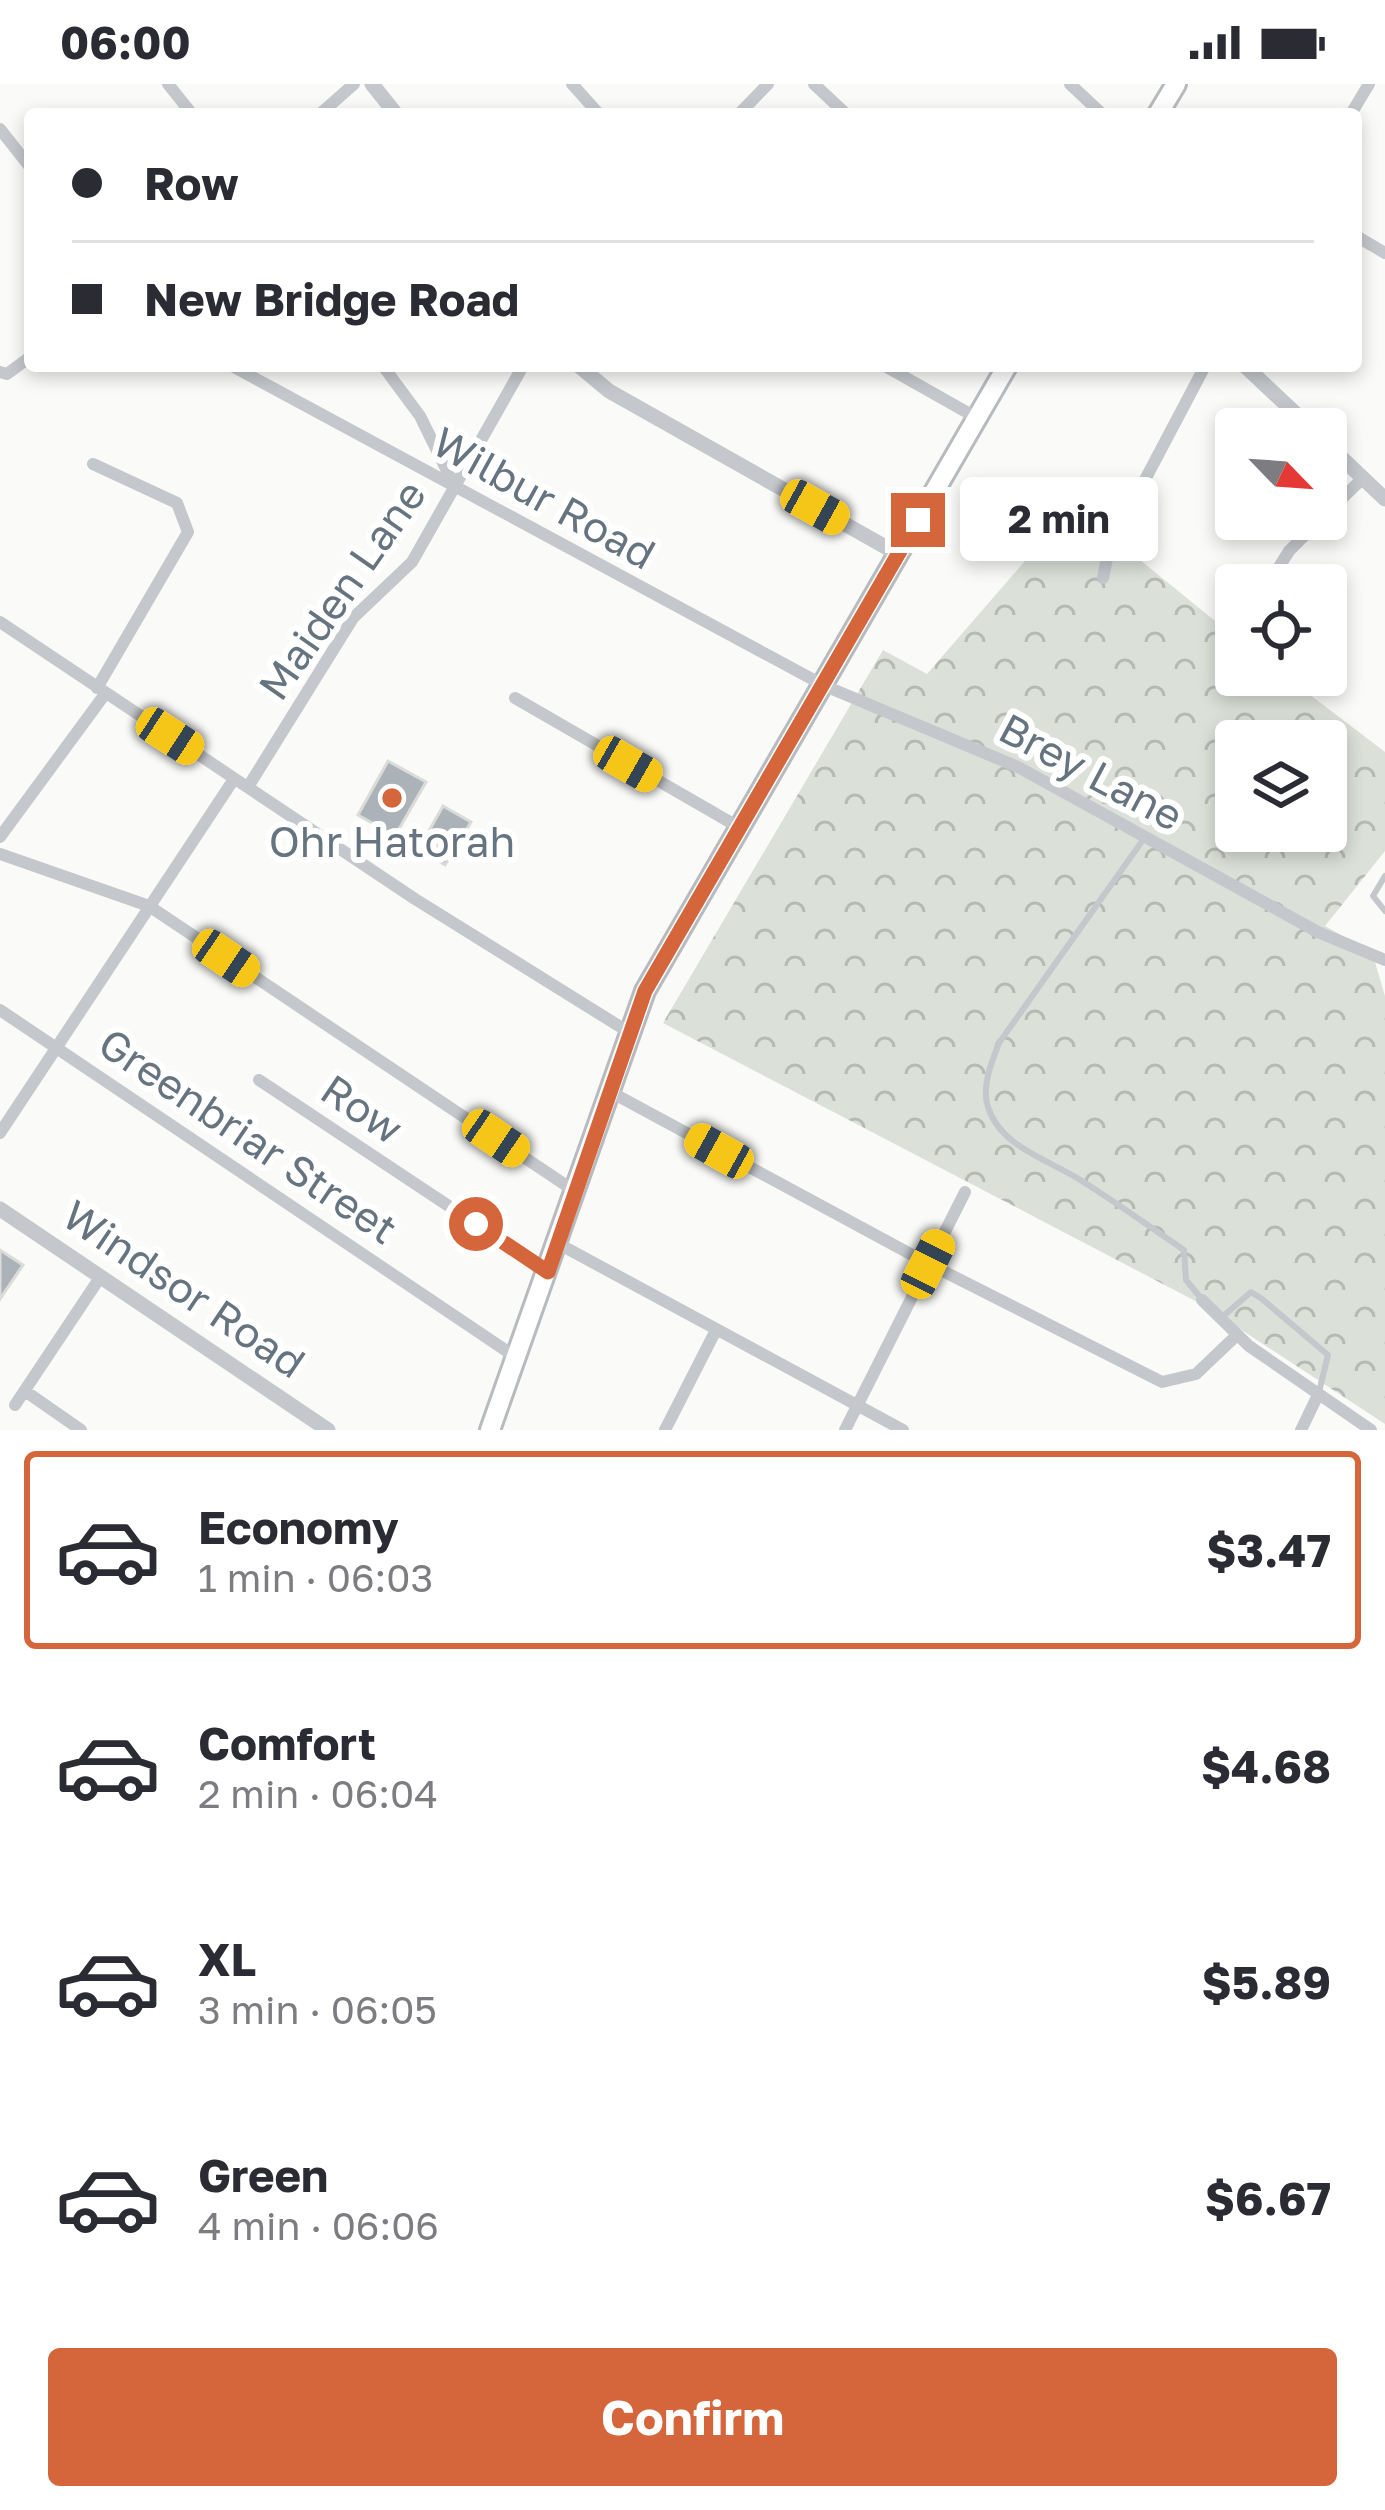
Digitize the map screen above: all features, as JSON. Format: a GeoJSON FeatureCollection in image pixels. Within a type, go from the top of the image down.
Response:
{"type":"FeatureCollection","features":[{"type":"Feature","properties":{"kind":"main road"},"geometry":{"type":"LineString","coordinates":[[490,1430],[627,1031],[645,991],[826,686],[1004,372]]}},
{"type":"Feature","properties":{"kind":"street"},"geometry":{"type":"LineString","coordinates":[[168,84],[187,108]]}},
{"type":"Feature","properties":{"kind":"street"},"geometry":{"type":"LineString","coordinates":[[327,108],[354,84]]}},
{"type":"Feature","properties":{"kind":"street"},"geometry":{"type":"LineString","coordinates":[[372,84],[391,108]]}},
{"type":"Feature","properties":{"kind":"street"},"geometry":{"type":"LineString","coordinates":[[572,84],[594,108]]}},
{"type":"Feature","properties":{"kind":"street"},"geometry":{"type":"LineString","coordinates":[[745,108],[767,84]]}},
{"type":"Feature","properties":{"kind":"street"},"geometry":{"type":"LineString","coordinates":[[814,84],[840,108]]}},
{"type":"Feature","properties":{"kind":"street"},"geometry":{"type":"LineString","coordinates":[[1070,84],[1096,108]]}},
{"type":"Feature","properties":{"kind":"street"},"geometry":{"type":"LineString","coordinates":[[0,129],[24,159]]}},
{"type":"Feature","properties":{"kind":"street","name":"Wilbur Road"},"geometry":{"type":"LineString","coordinates":[[243,372],[826,686]]}},
{"type":"Feature","properties":{"kind":"street"},"geometry":{"type":"LineString","coordinates":[[387,372],[428,429],[455,486]]}},
{"type":"Feature","properties":{"kind":"street","name":"Maiden Lane"},"geometry":{"type":"LineString","coordinates":[[248,787],[352,618],[402,575],[520,372]]}},
{"type":"Feature","properties":{"kind":"street"},"geometry":{"type":"LineString","coordinates":[[586,372],[609,392],[898,554]]}},
{"type":"Feature","properties":{"kind":"street"},"geometry":{"type":"LineString","coordinates":[[896,372],[977,418]]}},
{"type":"Feature","properties":{"kind":"street"},"geometry":{"type":"LineString","coordinates":[[1103,578],[1108,548],[1202,372]]}},
{"type":"Feature","properties":{"kind":"street"},"geometry":{"type":"LineString","coordinates":[[1251,372],[1290,408]]}},
{"type":"Feature","properties":{"kind":"street"},"geometry":{"type":"LineString","coordinates":[[1347,463],[1385,499]]}},
{"type":"Feature","properties":{"kind":"street"},"geometry":{"type":"LineString","coordinates":[[0,837],[101,691],[188,532],[177,503],[93,464]]}},
{"type":"Feature","properties":{"kind":"street"},"geometry":{"type":"LineString","coordinates":[[1347,494],[1363,478]]}},
{"type":"Feature","properties":{"kind":"street"},"geometry":{"type":"LineString","coordinates":[[1281,564],[1300,540]]}},
{"type":"Feature","properties":{"kind":"street"},"geometry":{"type":"LineString","coordinates":[[0,622],[627,1031]]}},
{"type":"Feature","properties":{"kind":"street","name":"Brey Lane"},"geometry":{"type":"LineString","coordinates":[[826,686],[1018,767],[1318,932],[1385,960]]}},
{"type":"Feature","properties":{"kind":"street"},"geometry":{"type":"LineString","coordinates":[[515,698],[742,829]]}},
{"type":"Feature","properties":{"kind":"street"},"geometry":{"type":"LineString","coordinates":[[0,1133],[235,779]]}},
{"type":"Feature","properties":{"kind":"street"},"geometry":{"type":"LineString","coordinates":[[0,854],[149,906],[573,1190]]}},
{"type":"Feature","properties":{"kind":"street","name":"Greenbriar Street"},"geometry":{"type":"LineString","coordinates":[[0,1010],[518,1359]]}},
{"type":"Feature","properties":{"kind":"street","name":"Row"},"geometry":{"type":"LineString","coordinates":[[259,1080],[548,1272]]}},
{"type":"Feature","properties":{"kind":"street"},"geometry":{"type":"LineString","coordinates":[[608,1090],[928,1264],[1162,1382],[1186,1381],[1238,1335]]}},
{"type":"Feature","properties":{"kind":"street"},"geometry":{"type":"LineString","coordinates":[[845,1430],[965,1192]]}},
{"type":"Feature","properties":{"kind":"street","name":"Windsor Road"},"geometry":{"type":"LineString","coordinates":[[0,1209],[328,1430]]}},
{"type":"Feature","properties":{"kind":"street"},"geometry":{"type":"LineString","coordinates":[[557,1243],[904,1430]]}},
{"type":"Feature","properties":{"kind":"street"},"geometry":{"type":"LineString","coordinates":[[15,1405],[101,1276]]}},
{"type":"Feature","properties":{"kind":"street"},"geometry":{"type":"LineString","coordinates":[[1202,1300],[1238,1335],[1371,1430]]}},
{"type":"Feature","properties":{"kind":"street"},"geometry":{"type":"LineString","coordinates":[[665,1430],[715,1332]]}},
{"type":"Feature","properties":{"kind":"street"},"geometry":{"type":"LineString","coordinates":[[25,1390],[81,1430]]}},
{"type":"Feature","properties":{"kind":"street"},"geometry":{"type":"LineString","coordinates":[[1301,1430],[1318,1395]]}},
{"type":"Feature","properties":{"kind":"lane"},"geometry":{"type":"LineString","coordinates":[[1145,837],[998,1042],[988,1072],[987,1105],[1001,1130],[1035,1158],[1078,1178],[1184,1250],[1186,1280],[1202,1300]]}},
{"type":"Feature","properties":{"kind":"lane"},"geometry":{"type":"LineString","coordinates":[[1385,876],[1373,896],[1385,911]]}},
{"type":"Feature","properties":{"kind":"lane"},"geometry":{"type":"LineString","coordinates":[[1220,1319],[1241,1296],[1251,1292],[1262,1299],[1328,1354],[1318,1395]]}},
{"type":"Feature","properties":{"kind":"green space"},"geometry":{"type":"Polygon","coordinates":[[[1086,516],[1215,621],[1215,696],[1312,696],[1343,720],[1215,720],[1215,852],[1347,852],[1347,723],[1385,752],[1385,851],[1325,926],[1372,952],[1385,996],[1385,1424],[1205,1306],[663,1023],[883,650],[927,674],[1051,531],[1086,516]]]}},
{"type":"Feature","properties":{"kind":"building","name":"Ohr Hatorah"},"geometry":{"type":"Polygon","coordinates":[[[388,761],[426,782],[395,836],[358,815],[388,761]]]}},
{"type":"Feature","properties":{"kind":"building"},"geometry":{"type":"Polygon","coordinates":[[[443,806],[471,822],[445,865],[431,856],[439,845],[426,836],[443,806]]]}},
{"type":"Feature","properties":{"kind":"building"},"geometry":{"type":"Polygon","coordinates":[[[0,1250],[23,1265],[0,1299],[0,1250]]]}},
{"type":"Feature","properties":{"kind":"place","name":"Ohr Hatorah"},"geometry":{"type":"Point","coordinates":[392,798]}},
{"type":"Feature","properties":{"kind":"route"},"geometry":{"type":"LineString","coordinates":[[476,1224],[548,1272],[627,1031],[645,991],[826,686],[918,520]]}}]}
